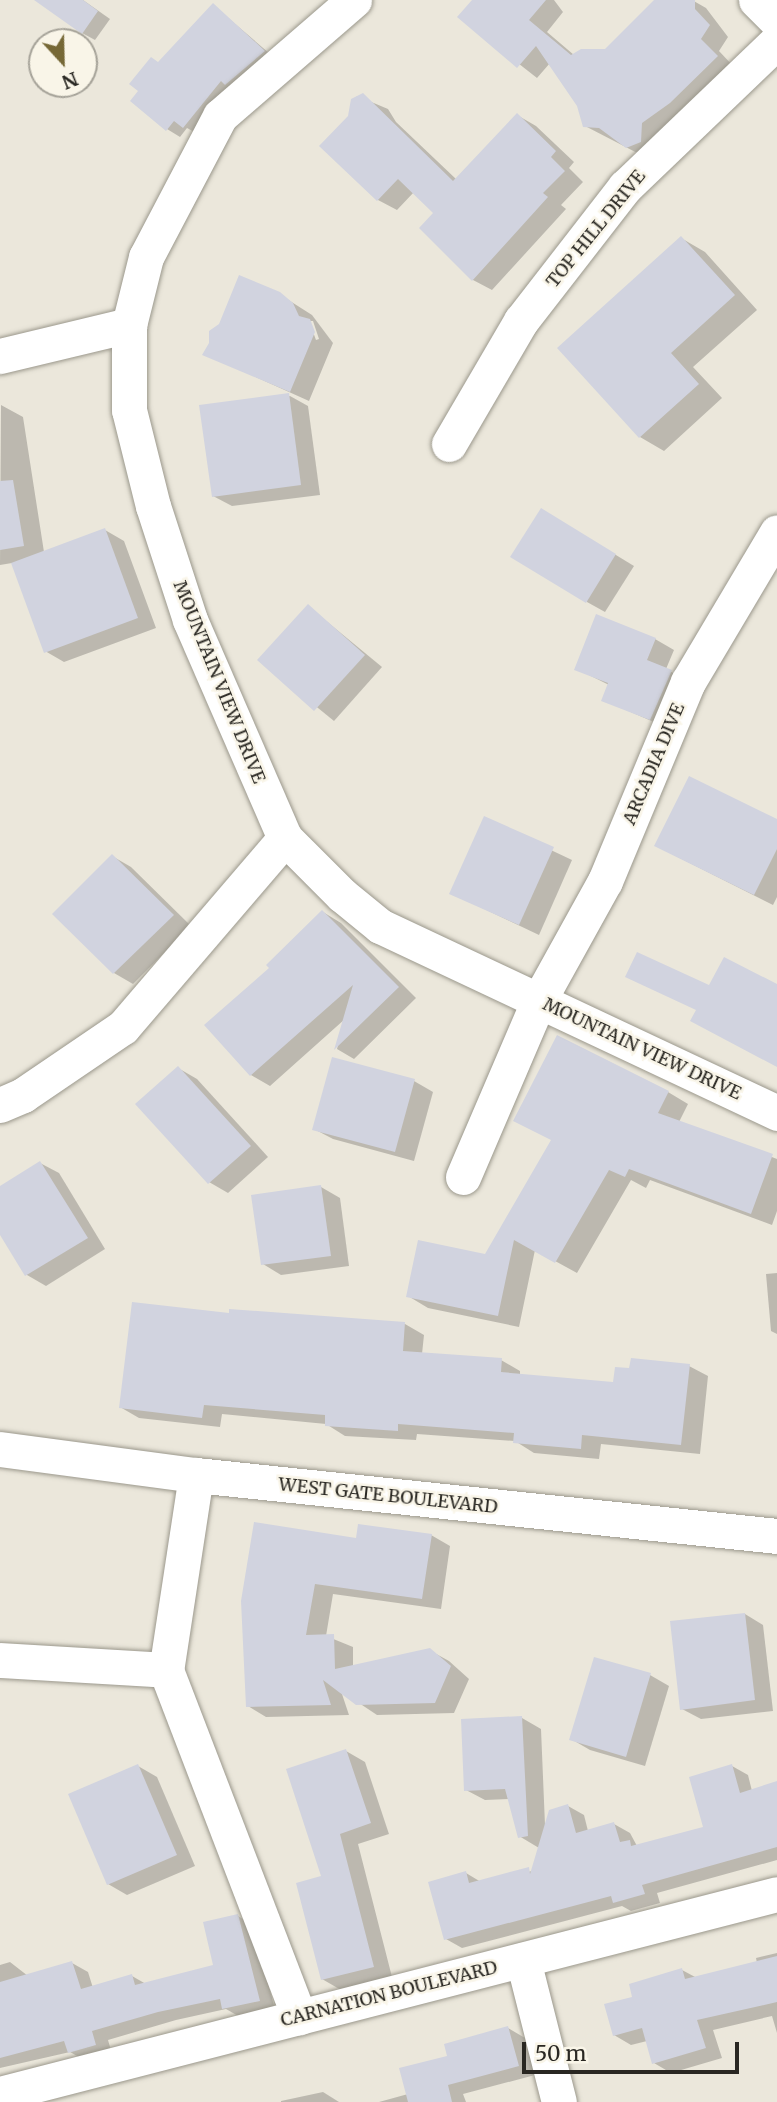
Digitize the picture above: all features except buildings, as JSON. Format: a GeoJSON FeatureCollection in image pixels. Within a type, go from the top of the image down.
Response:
{"type":"FeatureCollection","features":[{"type":"Feature","properties":{"kind":"street","name":"MOUNTAIN VIEW DRIVE"},"geometry":{"type":"LineString","coordinates":[[354,0],[220,116],[146,257],[129,325],[129,410],[153,506],[190,620],[285,838],[380,926],[777,1113]]}},
{"type":"Feature","properties":{"kind":"street"},"geometry":{"type":"LineString","coordinates":[[756,0],[777,21]]}},
{"type":"Feature","properties":{"kind":"street","name":"TOP HILL DRIVE"},"geometry":{"type":"LineString","coordinates":[[449,444],[521,321],[625,187],[777,41]]}},
{"type":"Feature","properties":{"kind":"street"},"geometry":{"type":"LineString","coordinates":[[0,356],[129,325]]}},
{"type":"Feature","properties":{"kind":"street","name":"ARCADIA DIVE"},"geometry":{"type":"LineString","coordinates":[[463,1177],[540,1000],[605,881],[688,682],[777,532]]}},
{"type":"Feature","properties":{"kind":"street"},"geometry":{"type":"LineString","coordinates":[[0,1105],[23,1094],[123,1027],[285,838]]}},
{"type":"Feature","properties":{"kind":"street","name":"WEST GATE BOULEVARD"},"geometry":{"type":"LineString","coordinates":[[0,1449],[196,1475],[777,1536]]}},
{"type":"Feature","properties":{"kind":"street"},"geometry":{"type":"LineString","coordinates":[[196,1475],[166,1670],[299,2017]]}},
{"type":"Feature","properties":{"kind":"street"},"geometry":{"type":"LineString","coordinates":[[0,1660],[166,1670]]}},
{"type":"Feature","properties":{"kind":"street","name":"CARNATION BOULEVARD"},"geometry":{"type":"LineString","coordinates":[[0,2094],[777,1894]]}},
{"type":"Feature","properties":{"kind":"street"},"geometry":{"type":"LineString","coordinates":[[523,1960],[559,2102]]}}]}
